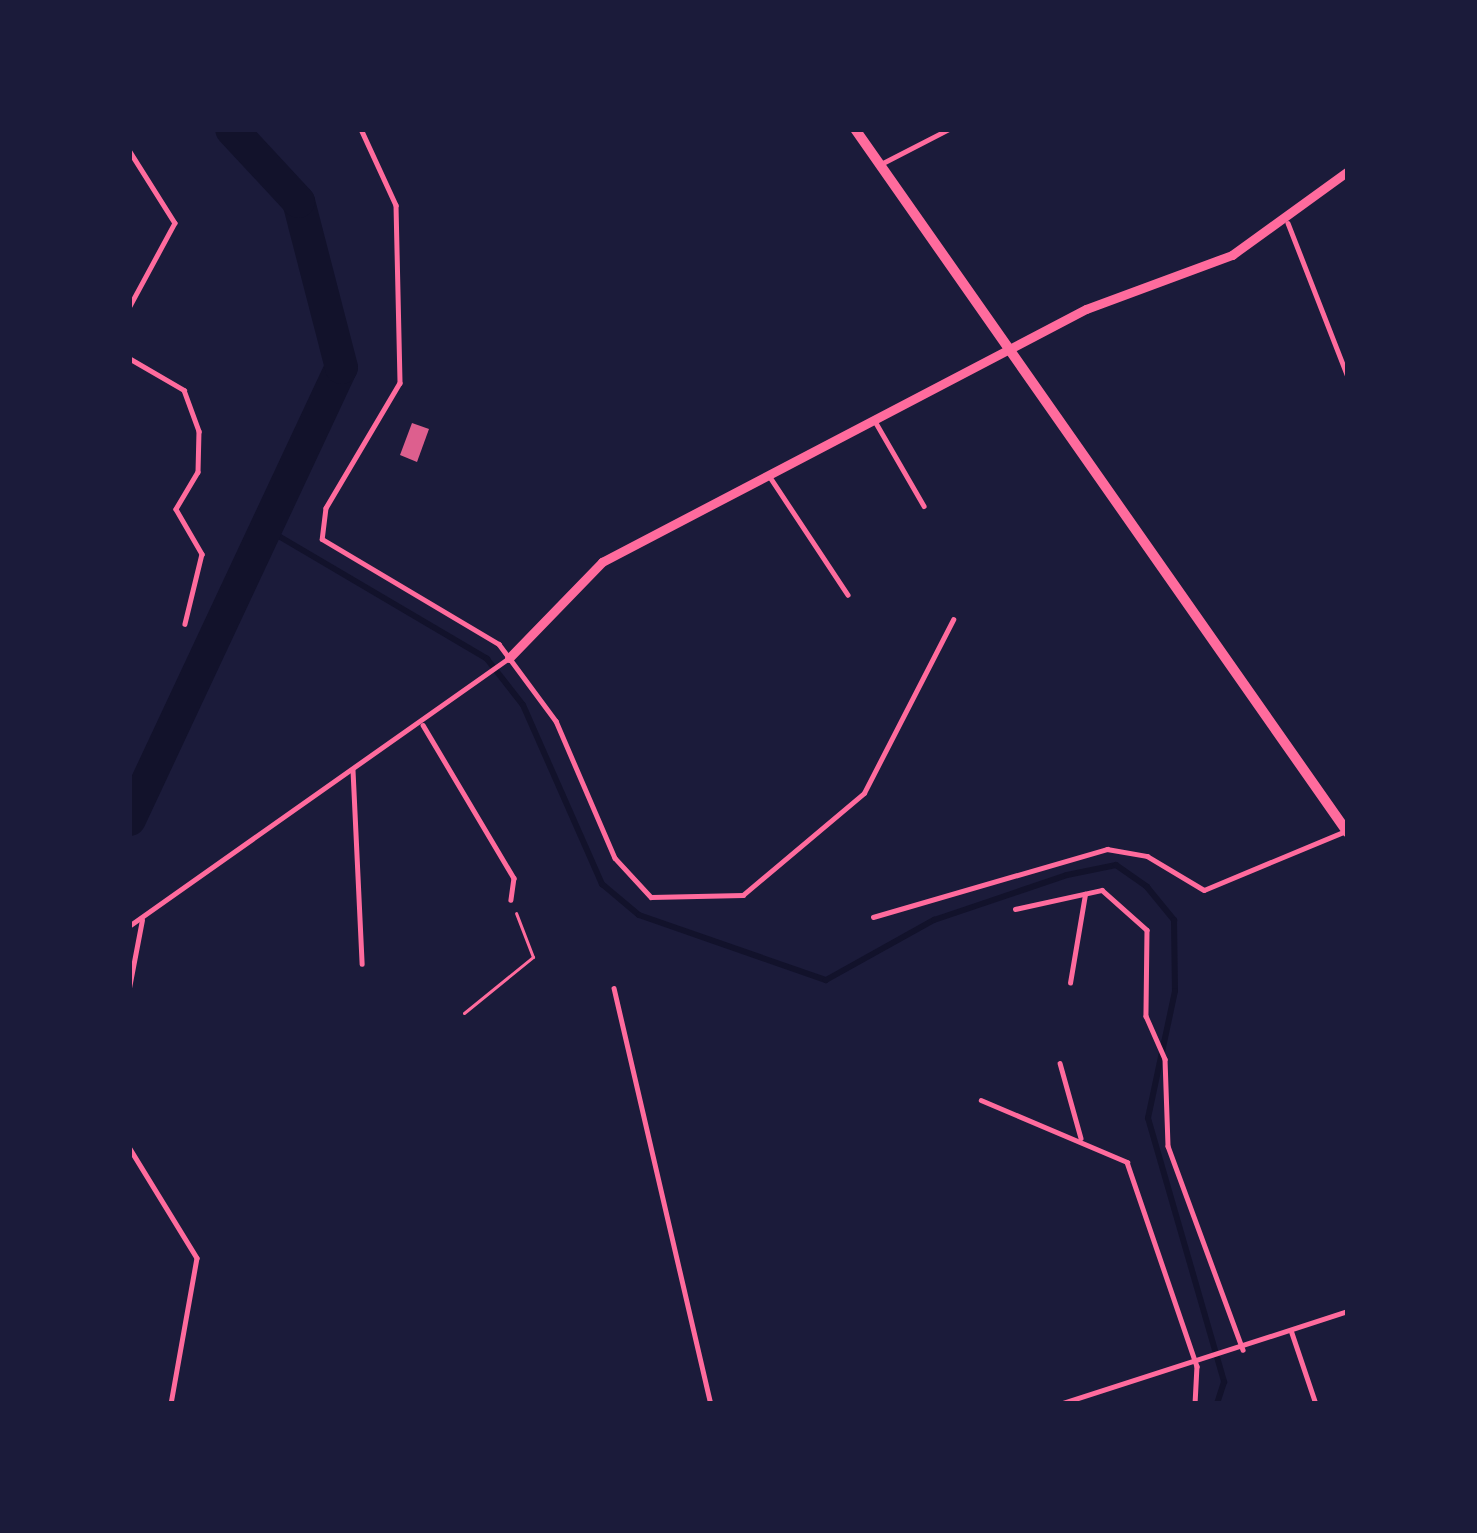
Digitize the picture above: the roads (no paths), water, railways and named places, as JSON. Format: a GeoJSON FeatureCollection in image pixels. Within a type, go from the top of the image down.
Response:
{"type":"FeatureCollection","features":[{"type":"Feature","properties":{"kind":"street"},"geometry":{"type":"LineString","coordinates":[[855,129],[1008,358],[1347,832]]}},
{"type":"Feature","properties":{"kind":"street"},"geometry":{"type":"LineString","coordinates":[[508,658],[602,562],[767,472],[1008,358],[1086,309],[1288,223],[1348,171]]}},
{"type":"Feature","properties":{"kind":"lane"},"geometry":{"type":"LineString","coordinates":[[362,129],[396,206],[398,400],[354,456],[322,539],[508,658],[556,721],[632,881],[650,897],[728,902],[864,793],[952,620]]}},
{"type":"Feature","properties":{"kind":"lane"},"geometry":{"type":"LineString","coordinates":[[877,166],[949,129]]}},
{"type":"Feature","properties":{"kind":"lane"},"geometry":{"type":"LineString","coordinates":[[129,150],[175,223],[129,308]]}},
{"type":"Feature","properties":{"kind":"lane"},"geometry":{"type":"LineString","coordinates":[[1288,223],[1302,236],[1348,377]]}},
{"type":"Feature","properties":{"kind":"lane"},"geometry":{"type":"LineString","coordinates":[[129,358],[184,390],[199,430],[198,472],[176,509],[202,554],[185,624]]}},
{"type":"Feature","properties":{"kind":"lane"},"geometry":{"type":"LineString","coordinates":[[874,421],[924,506]]}},
{"type":"Feature","properties":{"kind":"lane"},"geometry":{"type":"LineString","coordinates":[[767,472],[848,595]]}},
{"type":"Feature","properties":{"kind":"lane"},"geometry":{"type":"LineString","coordinates":[[129,926],[423,725],[508,658]]}},
{"type":"Feature","properties":{"kind":"lane"},"geometry":{"type":"LineString","coordinates":[[423,725],[514,878],[511,900]]}},
{"type":"Feature","properties":{"kind":"lane"},"geometry":{"type":"LineString","coordinates":[[353,770],[362,964]]}},
{"type":"Feature","properties":{"kind":"lane"},"geometry":{"type":"LineString","coordinates":[[873,917],[1107,849],[1147,856],[1204,890],[1347,832]]}},
{"type":"Feature","properties":{"kind":"lane"},"geometry":{"type":"LineString","coordinates":[[1015,909],[1102,890],[1147,929],[1168,1146],[1243,1351]]}},
{"type":"Feature","properties":{"kind":"lane"},"geometry":{"type":"LineString","coordinates":[[1070,983],[1085,894]]}},
{"type":"Feature","properties":{"kind":"lane"},"geometry":{"type":"LineString","coordinates":[[129,988],[142,920]]}},
{"type":"Feature","properties":{"kind":"lane"},"geometry":{"type":"LineString","coordinates":[[614,988],[711,1404]]}},
{"type":"Feature","properties":{"kind":"lane"},"geometry":{"type":"LineString","coordinates":[[1060,1063],[1081,1138]]}},
{"type":"Feature","properties":{"kind":"lane"},"geometry":{"type":"LineString","coordinates":[[981,1100],[1081,1138],[1127,1162],[1197,1366],[1195,1404]]}},
{"type":"Feature","properties":{"kind":"lane"},"geometry":{"type":"LineString","coordinates":[[129,1148],[197,1258],[171,1404]]}},
{"type":"Feature","properties":{"kind":"lane"},"geometry":{"type":"LineString","coordinates":[[1060,1404],[1197,1366],[1348,1311]]}},
{"type":"Feature","properties":{"kind":"lane"},"geometry":{"type":"LineString","coordinates":[[1291,1330],[1316,1404]]}},
{"type":"Feature","properties":{"kind":"waterway"},"geometry":{"type":"LineString","coordinates":[[129,819],[341,367],[298,201],[231,129]]}},
{"type":"Feature","properties":{"kind":"waterway"},"geometry":{"type":"LineString","coordinates":[[265,528],[487,659],[523,705],[602,884],[639,915],[826,980],[934,920],[1067,875],[1116,865],[1147,887],[1174,920],[1175,991],[1148,1118],[1224,1382],[1217,1404]]}}]}
